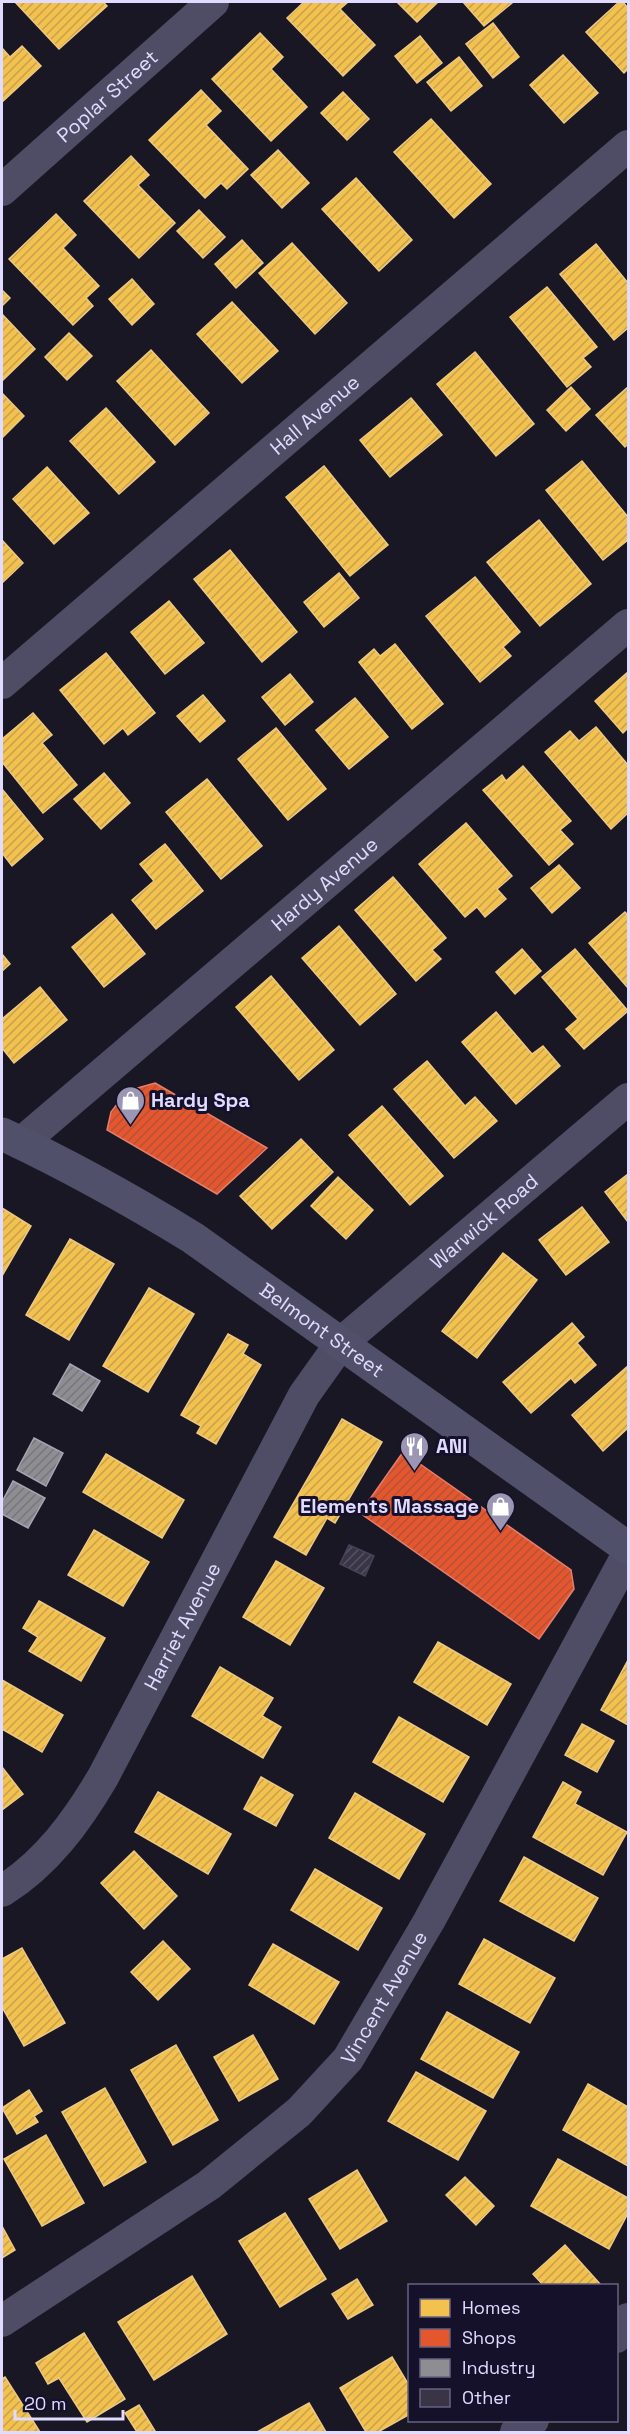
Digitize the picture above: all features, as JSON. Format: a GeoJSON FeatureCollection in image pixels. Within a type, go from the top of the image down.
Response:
{"type":"FeatureCollection","features":[{"type":"Feature","properties":{"kind":"main road","name":"Belmont Street"},"geometry":{"type":"LineString","coordinates":[[11,1139],[134,1201],[193,1238],[628,1548]]}},
{"type":"Feature","properties":{"kind":"street","name":"Poplar Street"},"geometry":{"type":"LineString","coordinates":[[2,190],[213,2]]}},
{"type":"Feature","properties":{"kind":"street","name":"Hall Avenue"},"geometry":{"type":"LineString","coordinates":[[2,683],[628,146]]}},
{"type":"Feature","properties":{"kind":"street","name":"Hardy Avenue"},"geometry":{"type":"LineString","coordinates":[[11,1139],[628,625]]}},
{"type":"Feature","properties":{"kind":"street","name":"Warwick Road"},"geometry":{"type":"LineString","coordinates":[[341,1343],[628,1100]]}},
{"type":"Feature","properties":{"kind":"street","name":"Harriet Avenue"},"geometry":{"type":"LineString","coordinates":[[2,1891],[45,1857],[78,1819],[104,1777],[304,1395],[341,1343]]}},
{"type":"Feature","properties":{"kind":"street","name":"Vincent Avenue"},"geometry":{"type":"LineString","coordinates":[[2,2320],[209,2185],[299,2112],[348,2059],[429,1921],[628,1554]]}},
{"type":"Feature","properties":{"kind":"street"},"geometry":{"type":"LineString","coordinates":[[618,2334],[628,2319]]}},
{"type":"Feature","properties":{"kind":"street"},"geometry":{"type":"LineString","coordinates":[[516,2433],[532,2422]]}},
{"type":"Feature","properties":{"kind":"building: Homes"},"geometry":{"type":"Polygon","coordinates":[[[15,2],[103,2],[107,6],[59,49],[15,2]]]}},
{"type":"Feature","properties":{"kind":"building: Homes"},"geometry":{"type":"Polygon","coordinates":[[[304,2],[348,2],[340,9],[375,45],[343,76],[287,18],[304,2]]]}},
{"type":"Feature","properties":{"kind":"building: Homes"},"geometry":{"type":"Polygon","coordinates":[[[397,2],[438,2],[417,22],[397,2]]]}},
{"type":"Feature","properties":{"kind":"building: Homes"},"geometry":{"type":"Polygon","coordinates":[[[463,2],[511,2],[512,3],[484,26],[463,2]]]}},
{"type":"Feature","properties":{"kind":"building: Homes"},"geometry":{"type":"Polygon","coordinates":[[[619,2],[623,2],[628,8],[628,69],[624,73],[586,32],[619,2]]]}},
{"type":"Feature","properties":{"kind":"building: Homes"},"geometry":{"type":"Polygon","coordinates":[[[493,23],[519,57],[493,78],[466,44],[493,23]]]}},
{"type":"Feature","properties":{"kind":"building: Homes"},"geometry":{"type":"Polygon","coordinates":[[[260,33],[283,57],[271,69],[307,107],[271,141],[212,79],[260,33]]]}},
{"type":"Feature","properties":{"kind":"building: Homes"},"geometry":{"type":"Polygon","coordinates":[[[420,36],[442,63],[417,83],[395,56],[420,36]]]}},
{"type":"Feature","properties":{"kind":"building: Homes"},"geometry":{"type":"Polygon","coordinates":[[[22,46],[41,66],[2,102],[2,48],[10,57],[22,46]]]}},
{"type":"Feature","properties":{"kind":"building: Homes"},"geometry":{"type":"Polygon","coordinates":[[[563,55],[598,93],[564,123],[530,85],[563,55]]]}},
{"type":"Feature","properties":{"kind":"building: Homes"},"geometry":{"type":"Polygon","coordinates":[[[459,57],[482,86],[451,111],[427,82],[459,57]]]}},
{"type":"Feature","properties":{"kind":"building: Homes"},"geometry":{"type":"Polygon","coordinates":[[[201,90],[221,111],[206,125],[248,169],[227,189],[221,183],[205,198],[149,140],[201,90]]]}},
{"type":"Feature","properties":{"kind":"building: Homes"},"geometry":{"type":"Polygon","coordinates":[[[343,92],[369,119],[347,140],[321,113],[343,92]]]}},
{"type":"Feature","properties":{"kind":"building: Homes"},"geometry":{"type":"Polygon","coordinates":[[[431,119],[491,184],[454,218],[394,152],[431,119]]]}},
{"type":"Feature","properties":{"kind":"building: Homes"},"geometry":{"type":"Polygon","coordinates":[[[278,150],[309,183],[282,208],[251,175],[278,150]]]}},
{"type":"Feature","properties":{"kind":"building: Homes"},"geometry":{"type":"Polygon","coordinates":[[[131,156],[149,175],[138,185],[175,223],[139,258],[84,201],[131,156]]]}},
{"type":"Feature","properties":{"kind":"building: Homes"},"geometry":{"type":"Polygon","coordinates":[[[356,178],[412,240],[379,271],[322,209],[356,178]]]}},
{"type":"Feature","properties":{"kind":"building: Homes"},"geometry":{"type":"Polygon","coordinates":[[[199,210],[225,237],[203,258],[177,231],[199,210]]]}},
{"type":"Feature","properties":{"kind":"building: Homes"},"geometry":{"type":"Polygon","coordinates":[[[56,214],[76,235],[63,248],[99,286],[86,298],[93,306],[73,325],[9,259],[56,214]]]}},
{"type":"Feature","properties":{"kind":"building: Homes"},"geometry":{"type":"Polygon","coordinates":[[[242,240],[263,263],[236,288],[215,264],[242,240]]]}},
{"type":"Feature","properties":{"kind":"building: Homes"},"geometry":{"type":"Polygon","coordinates":[[[292,243],[347,303],[315,334],[259,273],[292,243]]]}},
{"type":"Feature","properties":{"kind":"building: Homes"},"geometry":{"type":"Polygon","coordinates":[[[596,244],[628,283],[628,328],[614,340],[560,274],[596,244]]]}},
{"type":"Feature","properties":{"kind":"building: Homes"},"geometry":{"type":"Polygon","coordinates":[[[132,279],[154,304],[132,325],[109,299],[132,279]]]}},
{"type":"Feature","properties":{"kind":"building: Homes"},"geometry":{"type":"Polygon","coordinates":[[[547,287],[597,347],[583,358],[591,367],[567,387],[510,317],[547,287]]]}},
{"type":"Feature","properties":{"kind":"building: Homes"},"geometry":{"type":"Polygon","coordinates":[[[2,290],[10,298],[2,306],[2,290]]]}},
{"type":"Feature","properties":{"kind":"building: Homes"},"geometry":{"type":"Polygon","coordinates":[[[232,302],[278,351],[242,383],[197,334],[232,302]]]}},
{"type":"Feature","properties":{"kind":"building: Homes"},"geometry":{"type":"Polygon","coordinates":[[[2,314],[35,349],[2,381],[2,314]]]}},
{"type":"Feature","properties":{"kind":"building: Homes"},"geometry":{"type":"Polygon","coordinates":[[[69,333],[92,356],[67,380],[45,357],[69,333]]]}},
{"type":"Feature","properties":{"kind":"building: Homes"},"geometry":{"type":"Polygon","coordinates":[[[151,350],[209,413],[175,445],[117,381],[151,350]]]}},
{"type":"Feature","properties":{"kind":"building: Homes"},"geometry":{"type":"Polygon","coordinates":[[[475,352],[534,424],[496,456],[437,384],[475,352]]]}},
{"type":"Feature","properties":{"kind":"building: Homes"},"geometry":{"type":"Polygon","coordinates":[[[571,387],[590,409],[566,431],[547,410],[571,387]]]}},
{"type":"Feature","properties":{"kind":"building: Homes"},"geometry":{"type":"Polygon","coordinates":[[[628,387],[628,444],[625,447],[596,415],[628,387]]]}},
{"type":"Feature","properties":{"kind":"building: Homes"},"geometry":{"type":"Polygon","coordinates":[[[2,393],[24,416],[2,438],[2,393]]]}},
{"type":"Feature","properties":{"kind":"building: Homes"},"geometry":{"type":"Polygon","coordinates":[[[411,398],[442,435],[390,477],[360,440],[411,398]]]}},
{"type":"Feature","properties":{"kind":"building: Homes"},"geometry":{"type":"Polygon","coordinates":[[[106,408],[155,462],[119,494],[70,441],[106,408]]]}},
{"type":"Feature","properties":{"kind":"building: Homes"},"geometry":{"type":"Polygon","coordinates":[[[582,461],[628,517],[628,540],[603,560],[546,490],[582,461]]]}},
{"type":"Feature","properties":{"kind":"building: Homes"},"geometry":{"type":"Polygon","coordinates":[[[324,466],[388,545],[350,576],[286,497],[324,466]]]}},
{"type":"Feature","properties":{"kind":"building: Homes"},"geometry":{"type":"Polygon","coordinates":[[[47,467],[89,513],[54,544],[13,499],[47,467]]]}},
{"type":"Feature","properties":{"kind":"building: Homes"},"geometry":{"type":"Polygon","coordinates":[[[539,520],[591,584],[540,626],[487,562],[539,520]]]}},
{"type":"Feature","properties":{"kind":"building: Homes"},"geometry":{"type":"Polygon","coordinates":[[[2,540],[23,563],[2,583],[2,540]]]}},
{"type":"Feature","properties":{"kind":"building: Homes"},"geometry":{"type":"Polygon","coordinates":[[[230,550],[297,632],[262,662],[194,579],[230,550]]]}},
{"type":"Feature","properties":{"kind":"building: Homes"},"geometry":{"type":"Polygon","coordinates":[[[339,573],[359,598],[324,627],[304,602],[339,573]]]}},
{"type":"Feature","properties":{"kind":"building: Homes"},"geometry":{"type":"Polygon","coordinates":[[[475,577],[520,632],[503,647],[511,656],[480,682],[426,616],[475,577]]]}},
{"type":"Feature","properties":{"kind":"building: Homes"},"geometry":{"type":"Polygon","coordinates":[[[169,601],[204,643],[165,674],[131,632],[169,601]]]}},
{"type":"Feature","properties":{"kind":"building: Homes"},"geometry":{"type":"Polygon","coordinates":[[[395,644],[443,704],[412,729],[359,662],[374,649],[380,656],[395,644]]]}},
{"type":"Feature","properties":{"kind":"building: Homes"},"geometry":{"type":"Polygon","coordinates":[[[106,653],[155,713],[128,735],[123,728],[104,744],[60,690],[106,653]]]}},
{"type":"Feature","properties":{"kind":"building: Homes"},"geometry":{"type":"Polygon","coordinates":[[[628,672],[628,728],[623,733],[595,701],[628,672]]]}},
{"type":"Feature","properties":{"kind":"building: Homes"},"geometry":{"type":"Polygon","coordinates":[[[290,674],[313,702],[285,725],[262,697],[290,674]]]}},
{"type":"Feature","properties":{"kind":"building: Homes"},"geometry":{"type":"Polygon","coordinates":[[[203,695],[225,721],[200,742],[177,716],[203,695]]]}},
{"type":"Feature","properties":{"kind":"building: Homes"},"geometry":{"type":"Polygon","coordinates":[[[355,698],[388,737],[349,769],[316,730],[355,698]]]}},
{"type":"Feature","properties":{"kind":"building: Homes"},"geometry":{"type":"Polygon","coordinates":[[[33,713],[52,735],[42,743],[77,785],[43,813],[2,762],[2,739],[33,713]]]}},
{"type":"Feature","properties":{"kind":"building: Homes"},"geometry":{"type":"Polygon","coordinates":[[[596,727],[628,765],[628,813],[611,829],[545,752],[570,731],[579,741],[596,727]]]}},
{"type":"Feature","properties":{"kind":"building: Homes"},"geometry":{"type":"Polygon","coordinates":[[[276,728],[326,789],[288,820],[238,759],[276,728]]]}},
{"type":"Feature","properties":{"kind":"building: Homes"},"geometry":{"type":"Polygon","coordinates":[[[523,766],[571,821],[560,830],[573,844],[549,865],[483,790],[502,775],[506,781],[523,766]]]}},
{"type":"Feature","properties":{"kind":"building: Homes"},"geometry":{"type":"Polygon","coordinates":[[[104,773],[130,803],[101,829],[74,799],[104,773]]]}},
{"type":"Feature","properties":{"kind":"building: Homes"},"geometry":{"type":"Polygon","coordinates":[[[207,779],[262,846],[221,879],[166,812],[207,779]]]}},
{"type":"Feature","properties":{"kind":"building: Homes"},"geometry":{"type":"Polygon","coordinates":[[[2,789],[43,839],[12,866],[2,853],[2,789]]]}},
{"type":"Feature","properties":{"kind":"building: Homes"},"geometry":{"type":"Polygon","coordinates":[[[466,823],[512,876],[497,889],[506,899],[485,917],[477,907],[465,917],[419,864],[466,823]]]}},
{"type":"Feature","properties":{"kind":"building: Homes"},"geometry":{"type":"Polygon","coordinates":[[[165,844],[203,891],[156,929],[132,900],[154,881],[140,864],[165,844]]]}},
{"type":"Feature","properties":{"kind":"building: Homes"},"geometry":{"type":"Polygon","coordinates":[[[559,865],[580,888],[552,913],[531,888],[559,865]]]}},
{"type":"Feature","properties":{"kind":"building: Homes"},"geometry":{"type":"Polygon","coordinates":[[[393,877],[446,938],[432,950],[441,959],[416,981],[355,910],[393,877]]]}},
{"type":"Feature","properties":{"kind":"building: Homes"},"geometry":{"type":"Polygon","coordinates":[[[625,912],[628,915],[628,988],[589,943],[625,912]]]}},
{"type":"Feature","properties":{"kind":"building: Homes"},"geometry":{"type":"Polygon","coordinates":[[[112,914],[145,954],[104,987],[72,947],[112,914]]]}},
{"type":"Feature","properties":{"kind":"building: Homes"},"geometry":{"type":"Polygon","coordinates":[[[339,926],[396,994],[360,1025],[302,958],[339,926]]]}},
{"type":"Feature","properties":{"kind":"building: Homes"},"geometry":{"type":"Polygon","coordinates":[[[522,949],[541,971],[515,994],[496,972],[522,949]]]}},
{"type":"Feature","properties":{"kind":"building: Homes"},"geometry":{"type":"Polygon","coordinates":[[[575,949],[628,1011],[584,1049],[566,1029],[578,1019],[542,977],[575,949]]]}},
{"type":"Feature","properties":{"kind":"building: Homes"},"geometry":{"type":"Polygon","coordinates":[[[2,954],[10,964],[2,971],[2,954]]]}},
{"type":"Feature","properties":{"kind":"building: Homes"},"geometry":{"type":"Polygon","coordinates":[[[271,976],[334,1050],[299,1080],[236,1007],[271,976]]]}},
{"type":"Feature","properties":{"kind":"building: Homes"},"geometry":{"type":"Polygon","coordinates":[[[40,987],[67,1020],[14,1063],[2,1048],[2,1019],[40,987]]]}},
{"type":"Feature","properties":{"kind":"building: Homes"},"geometry":{"type":"Polygon","coordinates":[[[496,1012],[532,1054],[543,1046],[560,1066],[516,1104],[462,1042],[496,1012]]]}},
{"type":"Feature","properties":{"kind":"building: Homes"},"geometry":{"type":"Polygon","coordinates":[[[427,1061],[465,1106],[475,1097],[497,1121],[454,1158],[394,1089],[427,1061]]]}},
{"type":"Feature","properties":{"kind":"building: Homes"},"geometry":{"type":"Polygon","coordinates":[[[382,1106],[443,1176],[410,1205],[349,1135],[382,1106]]]}},
{"type":"Feature","properties":{"kind":"building: Homes"},"geometry":{"type":"Polygon","coordinates":[[[301,1139],[333,1172],[272,1229],[240,1196],[301,1139]]]}},
{"type":"Feature","properties":{"kind":"building: Homes"},"geometry":{"type":"Polygon","coordinates":[[[628,1174],[628,1222],[605,1192],[628,1174]]]}},
{"type":"Feature","properties":{"kind":"building: Homes"},"geometry":{"type":"Polygon","coordinates":[[[338,1177],[373,1210],[346,1239],[311,1206],[338,1177]]]}},
{"type":"Feature","properties":{"kind":"building: Homes"},"geometry":{"type":"Polygon","coordinates":[[[582,1207],[609,1242],[566,1275],[539,1240],[582,1207]]]}},
{"type":"Feature","properties":{"kind":"building: Homes"},"geometry":{"type":"Polygon","coordinates":[[[2,1208],[31,1226],[2,1276],[2,1208]]]}},
{"type":"Feature","properties":{"kind":"building: Homes"},"geometry":{"type":"Polygon","coordinates":[[[70,1239],[114,1264],[69,1340],[26,1315],[70,1239]]]}},
{"type":"Feature","properties":{"kind":"building: Homes"},"geometry":{"type":"Polygon","coordinates":[[[503,1253],[537,1280],[477,1358],[442,1331],[503,1253]]]}},
{"type":"Feature","properties":{"kind":"building: Homes"},"geometry":{"type":"Polygon","coordinates":[[[149,1288],[194,1314],[148,1392],[103,1366],[149,1288]]]}},
{"type":"Feature","properties":{"kind":"building: Homes"},"geometry":{"type":"Polygon","coordinates":[[[572,1323],[584,1337],[577,1343],[596,1365],[575,1383],[571,1378],[531,1413],[503,1382],[572,1323]]]}},
{"type":"Feature","properties":{"kind":"building: Homes"},"geometry":{"type":"Polygon","coordinates":[[[228,1334],[248,1345],[243,1354],[261,1365],[216,1444],[197,1433],[201,1426],[181,1415],[228,1334]]]}},
{"type":"Feature","properties":{"kind":"building: Homes"},"geometry":{"type":"Polygon","coordinates":[[[628,1366],[628,1428],[603,1451],[572,1415],[628,1366]]]}},
{"type":"Feature","properties":{"kind":"building: Homes"},"geometry":{"type":"Polygon","coordinates":[[[342,1419],[382,1442],[335,1523],[327,1518],[306,1555],[274,1537],[342,1419]]]}},
{"type":"Feature","properties":{"kind":"building: Homes"},"geometry":{"type":"Polygon","coordinates":[[[106,1454],[184,1500],[162,1538],[83,1492],[106,1454]]]}},
{"type":"Feature","properties":{"kind":"building: Homes"},"geometry":{"type":"Polygon","coordinates":[[[94,1530],[149,1562],[123,1606],[68,1575],[94,1530]]]}},
{"type":"Feature","properties":{"kind":"building: Homes"},"geometry":{"type":"Polygon","coordinates":[[[276,1561],[324,1588],[290,1645],[243,1617],[276,1561]]]}},
{"type":"Feature","properties":{"kind":"building: Homes"},"geometry":{"type":"Polygon","coordinates":[[[39,1601],[105,1638],[81,1681],[29,1651],[38,1637],[23,1628],[39,1601]]]}},
{"type":"Feature","properties":{"kind":"building: Homes"},"geometry":{"type":"Polygon","coordinates":[[[438,1642],[511,1684],[487,1725],[414,1682],[438,1642]]]}},
{"type":"Feature","properties":{"kind":"building: Homes"},"geometry":{"type":"Polygon","coordinates":[[[628,1660],[628,1725],[601,1710],[628,1660]]]}},
{"type":"Feature","properties":{"kind":"building: Homes"},"geometry":{"type":"Polygon","coordinates":[[[220,1667],[273,1698],[262,1716],[281,1727],[263,1758],[192,1716],[220,1667]]]}},
{"type":"Feature","properties":{"kind":"building: Homes"},"geometry":{"type":"Polygon","coordinates":[[[2,1680],[63,1715],[42,1752],[2,1729],[2,1680]]]}},
{"type":"Feature","properties":{"kind":"building: Homes"},"geometry":{"type":"Polygon","coordinates":[[[399,1717],[469,1757],[443,1802],[373,1762],[399,1717]]]}},
{"type":"Feature","properties":{"kind":"building: Homes"},"geometry":{"type":"Polygon","coordinates":[[[582,1724],[614,1741],[597,1772],[565,1755],[582,1724]]]}},
{"type":"Feature","properties":{"kind":"building: Homes"},"geometry":{"type":"Polygon","coordinates":[[[2,1767],[23,1794],[2,1810],[2,1767]]]}},
{"type":"Feature","properties":{"kind":"building: Homes"},"geometry":{"type":"Polygon","coordinates":[[[261,1777],[293,1795],[276,1826],[244,1809],[261,1777]]]}},
{"type":"Feature","properties":{"kind":"building: Homes"},"geometry":{"type":"Polygon","coordinates":[[[563,1782],[581,1792],[575,1804],[627,1832],[603,1875],[533,1837],[563,1782]]]}},
{"type":"Feature","properties":{"kind":"building: Homes"},"geometry":{"type":"Polygon","coordinates":[[[158,1792],[231,1834],[208,1874],[135,1832],[158,1792]]]}},
{"type":"Feature","properties":{"kind":"building: Homes"},"geometry":{"type":"Polygon","coordinates":[[[355,1793],[425,1834],[399,1879],[329,1838],[355,1793]]]}},
{"type":"Feature","properties":{"kind":"building: Homes"},"geometry":{"type":"Polygon","coordinates":[[[134,1851],[177,1896],[144,1929],[101,1883],[134,1851]]]}},
{"type":"Feature","properties":{"kind":"building: Homes"},"geometry":{"type":"Polygon","coordinates":[[[524,1857],[598,1898],[574,1941],[500,1901],[524,1857]]]}},
{"type":"Feature","properties":{"kind":"building: Homes"},"geometry":{"type":"Polygon","coordinates":[[[315,1869],[382,1908],[358,1950],[291,1910],[315,1869]]]}},
{"type":"Feature","properties":{"kind":"building: Homes"},"geometry":{"type":"Polygon","coordinates":[[[484,1939],[555,1978],[530,2023],[459,1984],[484,1939]]]}},
{"type":"Feature","properties":{"kind":"building: Homes"},"geometry":{"type":"Polygon","coordinates":[[[163,1941],[190,1969],[158,2000],[131,1972],[163,1941]]]}},
{"type":"Feature","properties":{"kind":"building: Homes"},"geometry":{"type":"Polygon","coordinates":[[[273,1944],[339,1982],[314,2024],[249,1985],[273,1944]]]}},
{"type":"Feature","properties":{"kind":"building: Homes"},"geometry":{"type":"Polygon","coordinates":[[[22,1948],[65,2023],[24,2046],[2,2007],[2,1959],[22,1948]]]}},
{"type":"Feature","properties":{"kind":"building: Homes"},"geometry":{"type":"Polygon","coordinates":[[[447,2012],[519,2052],[493,2098],[421,2059],[447,2012]]]}},
{"type":"Feature","properties":{"kind":"building: Homes"},"geometry":{"type":"Polygon","coordinates":[[[253,2035],[278,2079],[239,2101],[214,2057],[253,2035]]]}},
{"type":"Feature","properties":{"kind":"building: Homes"},"geometry":{"type":"Polygon","coordinates":[[[176,2045],[218,2120],[173,2145],[131,2070],[176,2045]]]}},
{"type":"Feature","properties":{"kind":"building: Homes"},"geometry":{"type":"Polygon","coordinates":[[[416,2072],[486,2111],[458,2160],[388,2121],[416,2072]]]}},
{"type":"Feature","properties":{"kind":"building: Homes"},"geometry":{"type":"Polygon","coordinates":[[[588,2084],[628,2107],[628,2166],[563,2130],[588,2084]]]}},
{"type":"Feature","properties":{"kind":"building: Homes"},"geometry":{"type":"Polygon","coordinates":[[[105,2088],[146,2162],[104,2186],[62,2112],[105,2088]]]}},
{"type":"Feature","properties":{"kind":"building: Homes"},"geometry":{"type":"Polygon","coordinates":[[[29,2090],[42,2111],[34,2116],[38,2122],[17,2134],[2,2108],[29,2090]]]}},
{"type":"Feature","properties":{"kind":"building: Homes"},"geometry":{"type":"Polygon","coordinates":[[[46,2135],[84,2203],[42,2226],[4,2159],[46,2135]]]}},
{"type":"Feature","properties":{"kind":"building: Homes"},"geometry":{"type":"Polygon","coordinates":[[[558,2159],[628,2198],[628,2213],[609,2249],[531,2206],[558,2159]]]}},
{"type":"Feature","properties":{"kind":"building: Homes"},"geometry":{"type":"Polygon","coordinates":[[[357,2170],[387,2221],[340,2249],[309,2199],[357,2170]]]}},
{"type":"Feature","properties":{"kind":"building: Homes"},"geometry":{"type":"Polygon","coordinates":[[[465,2177],[494,2206],[476,2225],[446,2195],[465,2177]]]}},
{"type":"Feature","properties":{"kind":"building: Homes"},"geometry":{"type":"Polygon","coordinates":[[[285,2213],[326,2279],[280,2307],[239,2241],[285,2213]]]}},
{"type":"Feature","properties":{"kind":"building: Homes"},"geometry":{"type":"Polygon","coordinates":[[[2,2226],[15,2250],[2,2258],[2,2226]]]}},
{"type":"Feature","properties":{"kind":"building: Homes"},"geometry":{"type":"Polygon","coordinates":[[[565,2245],[600,2284],[542,2284],[533,2274],[565,2245]]]}},
{"type":"Feature","properties":{"kind":"building: Homes"},"geometry":{"type":"Polygon","coordinates":[[[192,2276],[227,2334],[154,2380],[118,2322],[192,2276]]]}},
{"type":"Feature","properties":{"kind":"building: Homes"},"geometry":{"type":"Polygon","coordinates":[[[357,2279],[373,2305],[348,2319],[332,2294],[357,2279]]]}},
{"type":"Feature","properties":{"kind":"building: Homes"},"geometry":{"type":"Polygon","coordinates":[[[84,2333],[125,2399],[87,2422],[59,2378],[48,2384],[36,2363],[84,2333]]]}},
{"type":"Feature","properties":{"kind":"building: Homes"},"geometry":{"type":"Polygon","coordinates":[[[392,2357],[408,2384],[408,2415],[378,2432],[366,2432],[340,2388],[392,2357]]]}},
{"type":"Feature","properties":{"kind":"building: Homes"},"geometry":{"type":"Polygon","coordinates":[[[5,2377],[40,2432],[2,2432],[2,2379],[5,2377]]]}},
{"type":"Feature","properties":{"kind":"building: Homes"},"geometry":{"type":"Polygon","coordinates":[[[309,2403],[326,2432],[257,2432],[309,2403]]]}},
{"type":"Feature","properties":{"kind":"building: Homes"},"geometry":{"type":"Polygon","coordinates":[[[139,2405],[155,2431],[137,2432],[125,2413],[139,2405]]]}},
{"type":"Feature","properties":{"kind":"building: Shops"},"geometry":{"type":"Polygon","coordinates":[[[155,1083],[267,1148],[217,1194],[107,1130],[111,1112],[121,1099],[134,1089],[155,1083]]]}},
{"type":"Feature","properties":{"kind":"building: Shops"},"geometry":{"type":"Polygon","coordinates":[[[403,1452],[571,1570],[574,1589],[539,1639],[360,1513],[403,1452]]]}},
{"type":"Feature","properties":{"kind":"building: Industry"},"geometry":{"type":"Polygon","coordinates":[[[70,1364],[100,1381],[82,1411],[53,1394],[70,1364]]]}},
{"type":"Feature","properties":{"kind":"building: Industry"},"geometry":{"type":"Polygon","coordinates":[[[34,1438],[63,1453],[46,1486],[17,1470],[34,1438]]]}},
{"type":"Feature","properties":{"kind":"building: Industry"},"geometry":{"type":"Polygon","coordinates":[[[13,1481],[45,1498],[28,1528],[2,1514],[2,1502],[13,1481]]]}},
{"type":"Feature","properties":{"kind":"building: Other"},"geometry":{"type":"Polygon","coordinates":[[[349,1545],[374,1556],[365,1576],[340,1564],[349,1545]]]}},
{"type":"Feature","properties":{"kind":"place","name":"Hardy Spa"},"geometry":{"type":"Point","coordinates":[130,1126]}},
{"type":"Feature","properties":{"kind":"place","name":"ANI"},"geometry":{"type":"Point","coordinates":[415,1472]}},
{"type":"Feature","properties":{"kind":"place","name":"Elements Massage"},"geometry":{"type":"Point","coordinates":[500,1532]}}]}
